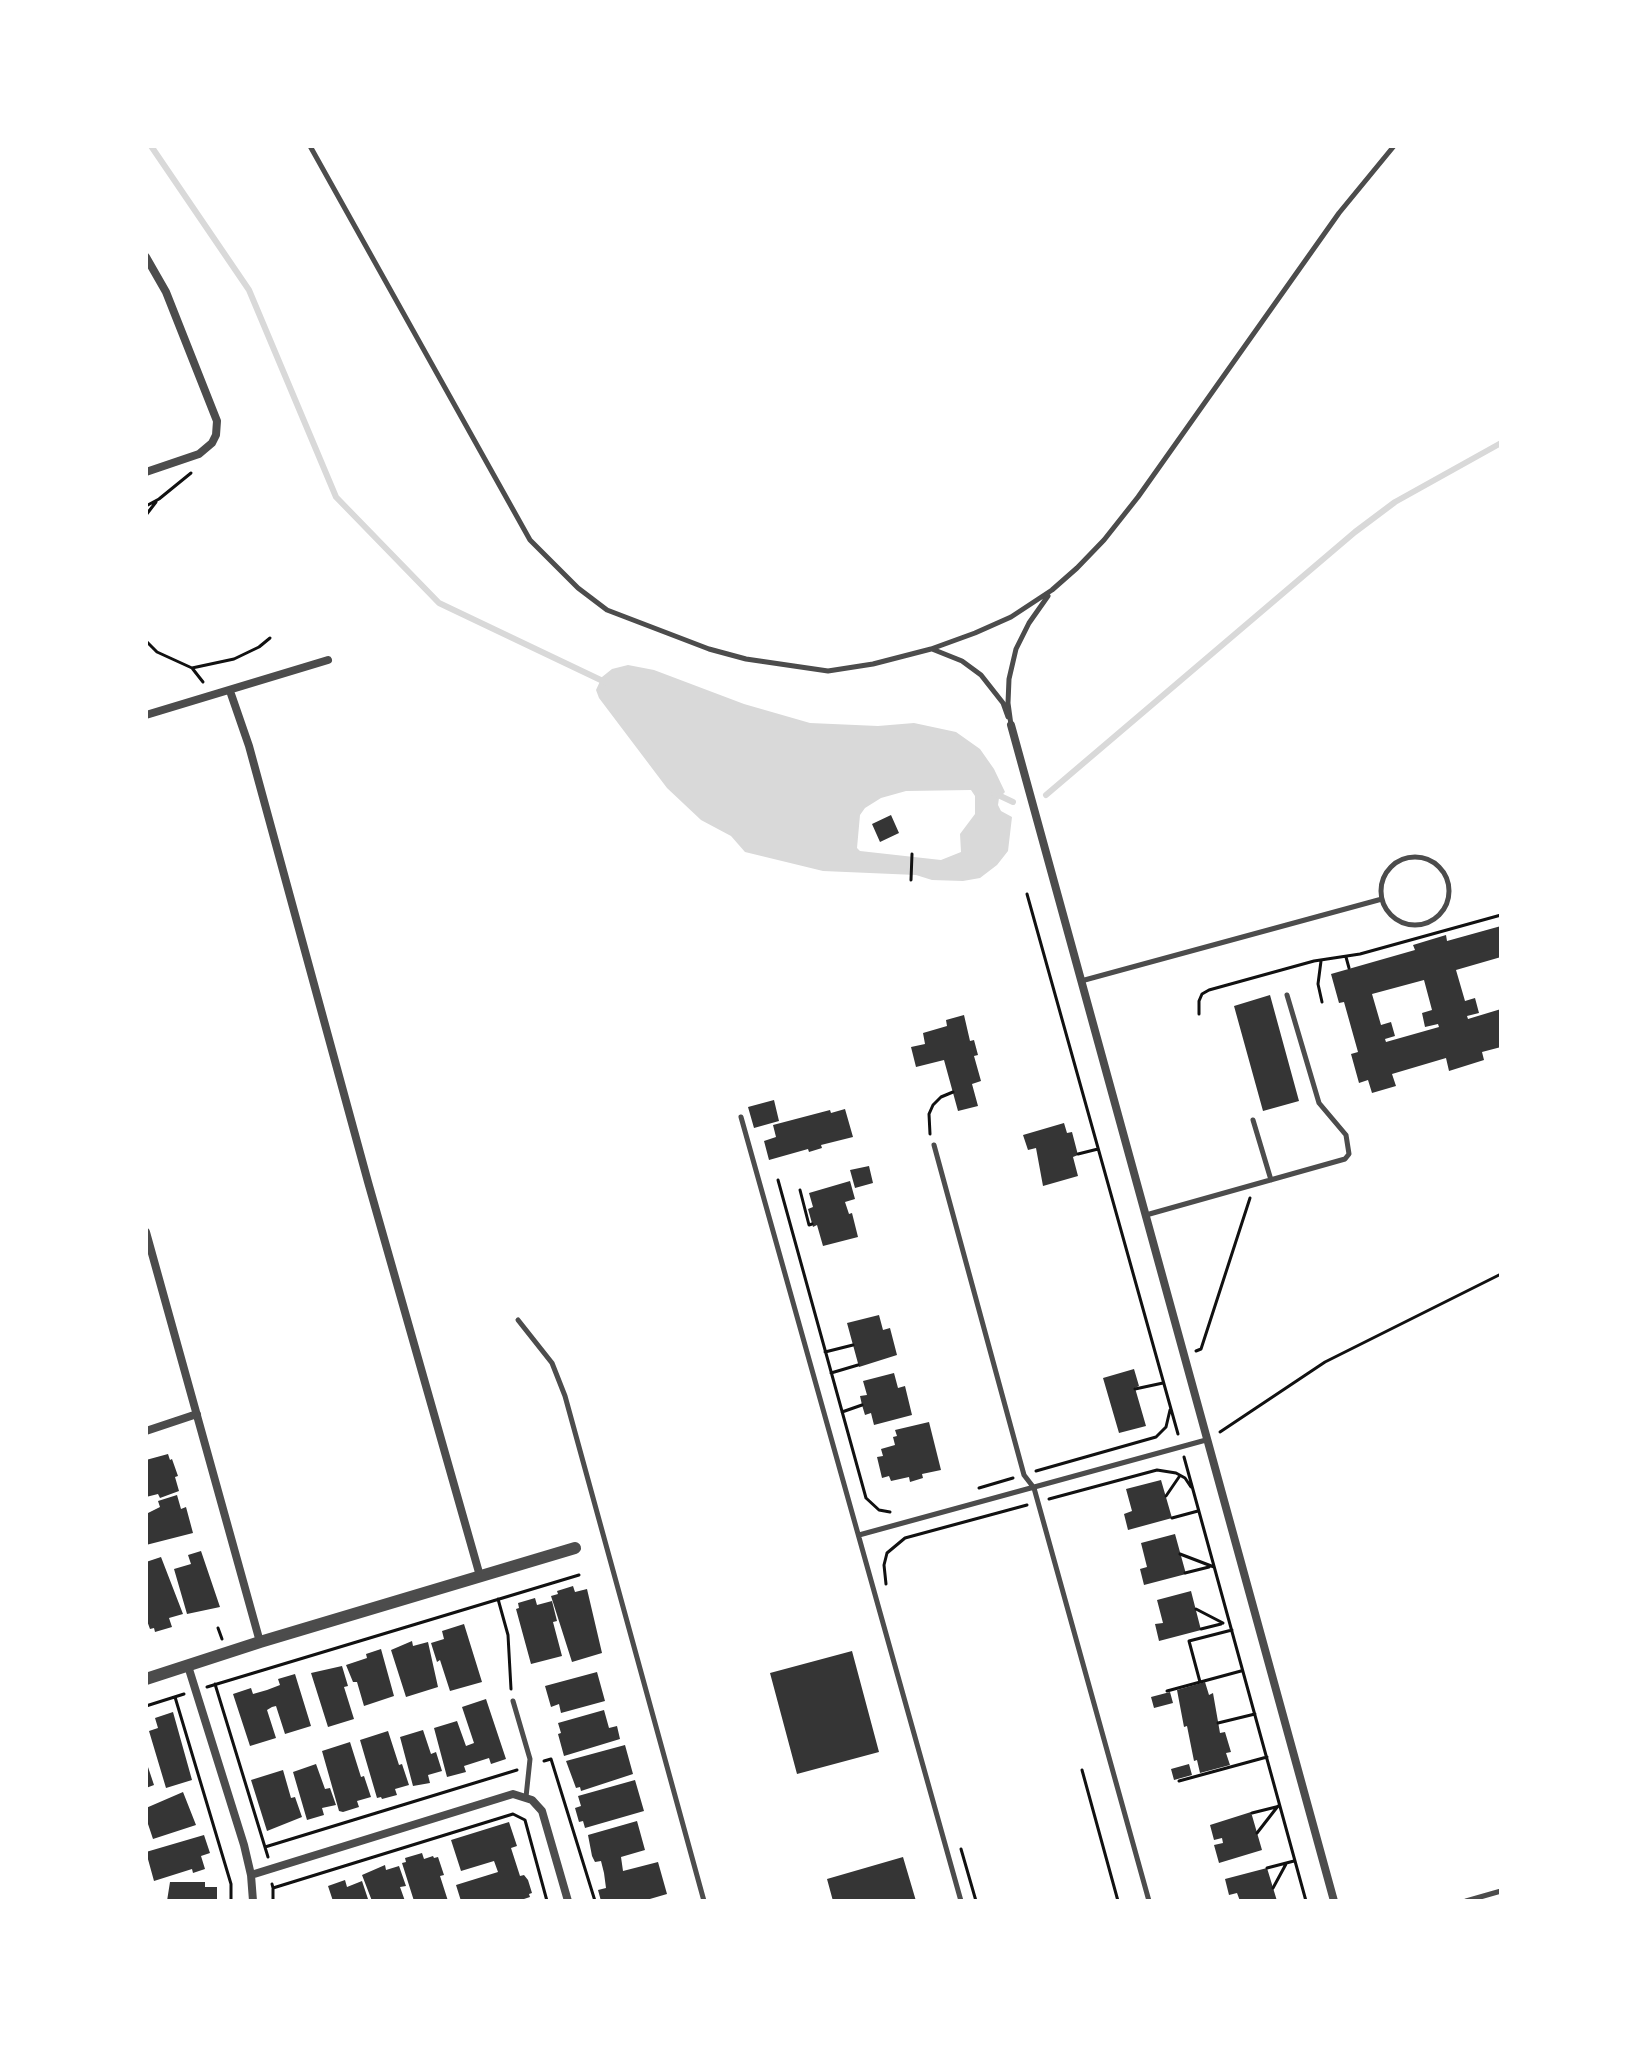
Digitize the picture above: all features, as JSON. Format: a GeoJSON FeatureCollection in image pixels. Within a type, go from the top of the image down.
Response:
{"type":"FeatureCollection","features":[{"type":"Feature","properties":{"kind":"street"},"geometry":{"type":"LineString","coordinates":[[146,257],[166,292],[217,421],[212,443],[199,454],[146,472]]}},
{"type":"Feature","properties":{"kind":"street"},"geometry":{"type":"LineString","coordinates":[[146,715],[328,660]]}},
{"type":"Feature","properties":{"kind":"street"},"geometry":{"type":"LineString","coordinates":[[230,691],[249,746],[372,1197],[480,1576]]}},
{"type":"Feature","properties":{"kind":"street"},"geometry":{"type":"LineString","coordinates":[[1011,725],[1334,1901]]}},
{"type":"Feature","properties":{"kind":"street"},"geometry":{"type":"LineString","coordinates":[[146,1232],[260,1642]]}},
{"type":"Feature","properties":{"kind":"street"},"geometry":{"type":"LineString","coordinates":[[146,1431],[197,1414]]}},
{"type":"Feature","properties":{"kind":"street"},"geometry":{"type":"LineString","coordinates":[[146,1679],[575,1548]]}},
{"type":"Feature","properties":{"kind":"street"},"geometry":{"type":"LineString","coordinates":[[188,1666],[244,1845],[253,1901]]}},
{"type":"Feature","properties":{"kind":"street"},"geometry":{"type":"LineString","coordinates":[[251,1875],[508,1794],[526,1797],[538,1805],[546,1822],[568,1901]]}},
{"type":"Feature","properties":{"kind":"lane"},"geometry":{"type":"LineString","coordinates":[[310,146],[530,540],[578,588],[607,610],[709,649],[781,665],[828,671],[873,664],[931,649],[1011,617],[1052,590]]}},
{"type":"Feature","properties":{"kind":"lane"},"geometry":{"type":"LineString","coordinates":[[1011,725],[1009,679],[1016,649],[1037,610],[1052,590],[1104,540],[1138,497],[1339,213],[1394,146]]}},
{"type":"Feature","properties":{"kind":"lane"},"geometry":{"type":"LineString","coordinates":[[931,649],[962,661],[981,675],[1003,703],[1011,725]]}},
{"type":"Feature","properties":{"kind":"lane"},"geometry":{"type":"LineString","coordinates":[[1409,857],[1421,857],[1440,867],[1450,887],[1445,909],[1437,918],[1416,925],[1404,924],[1394,918],[1386,910],[1382,899],[1381,888],[1390,868],[1409,857]]}},
{"type":"Feature","properties":{"kind":"lane"},"geometry":{"type":"LineString","coordinates":[[1080,981],[1382,899]]}},
{"type":"Feature","properties":{"kind":"lane"},"geometry":{"type":"LineString","coordinates":[[1145,1215],[1345,1159],[1349,1154],[1346,1135],[1319,1103],[1287,995]]}},
{"type":"Feature","properties":{"kind":"lane"},"geometry":{"type":"LineString","coordinates":[[741,1117],[961,1901]]}},
{"type":"Feature","properties":{"kind":"lane"},"geometry":{"type":"LineString","coordinates":[[1253,1120],[1271,1180]]}},
{"type":"Feature","properties":{"kind":"lane"},"geometry":{"type":"LineString","coordinates":[[934,1145],[1024,1475],[1034,1488],[1149,1901]]}},
{"type":"Feature","properties":{"kind":"lane"},"geometry":{"type":"LineString","coordinates":[[518,1320],[552,1363],[565,1396],[704,1901]]}},
{"type":"Feature","properties":{"kind":"lane"},"geometry":{"type":"LineString","coordinates":[[859,1535],[1206,1440]]}},
{"type":"Feature","properties":{"kind":"lane"},"geometry":{"type":"LineString","coordinates":[[513,1701],[530,1759],[526,1797]]}},
{"type":"Feature","properties":{"kind":"lane"},"geometry":{"type":"LineString","coordinates":[[1466,1901],[1501,1891]]}},
{"type":"Feature","properties":{"kind":"path"},"geometry":{"type":"LineString","coordinates":[[146,515],[159,499]]}},
{"type":"Feature","properties":{"kind":"path"},"geometry":{"type":"LineString","coordinates":[[192,668],[234,659],[270,638]]}},
{"type":"Feature","properties":{"kind":"path"},"geometry":{"type":"LineString","coordinates":[[146,641],[157,652],[192,668],[203,681],[208,698]]}},
{"type":"Feature","properties":{"kind":"path"},"geometry":{"type":"LineString","coordinates":[[911,880],[912,854]]}},
{"type":"Feature","properties":{"kind":"path"},"geometry":{"type":"LineString","coordinates":[[1027,894],[1306,1901]]}},
{"type":"Feature","properties":{"kind":"path"},"geometry":{"type":"LineString","coordinates":[[1199,1014],[1199,1001],[1202,994],[1209,990],[1501,915]]}},
{"type":"Feature","properties":{"kind":"path"},"geometry":{"type":"LineString","coordinates":[[1346,957],[1349,968]]}},
{"type":"Feature","properties":{"kind":"path"},"geometry":{"type":"LineString","coordinates":[[1321,961],[1318,984],[1322,1002]]}},
{"type":"Feature","properties":{"kind":"path"},"geometry":{"type":"LineString","coordinates":[[934,1145],[928,1125],[929,1114],[941,1097],[953,1092]]}},
{"type":"Feature","properties":{"kind":"path"},"geometry":{"type":"LineString","coordinates":[[1078,1154],[1098,1149]]}},
{"type":"Feature","properties":{"kind":"path"},"geometry":{"type":"LineString","coordinates":[[778,1180],[866,1498],[879,1510],[892,1513]]}},
{"type":"Feature","properties":{"kind":"path"},"geometry":{"type":"LineString","coordinates":[[1183,1355],[1201,1349],[1242,1215],[1255,1185]]}},
{"type":"Feature","properties":{"kind":"path"},"geometry":{"type":"LineString","coordinates":[[800,1190],[809,1225],[812,1224]]}},
{"type":"Feature","properties":{"kind":"path"},"geometry":{"type":"LineString","coordinates":[[1206,1440],[1325,1362],[1501,1274]]}},
{"type":"Feature","properties":{"kind":"path"},"geometry":{"type":"LineString","coordinates":[[825,1352],[853,1345]]}},
{"type":"Feature","properties":{"kind":"path"},"geometry":{"type":"LineString","coordinates":[[831,1373],[858,1365]]}},
{"type":"Feature","properties":{"kind":"path"},"geometry":{"type":"LineString","coordinates":[[1135,1389],[1164,1383]]}},
{"type":"Feature","properties":{"kind":"path"},"geometry":{"type":"LineString","coordinates":[[842,1412],[862,1405]]}},
{"type":"Feature","properties":{"kind":"path"},"geometry":{"type":"LineString","coordinates":[[978,1488],[1156,1437],[1166,1427],[1171,1406]]}},
{"type":"Feature","properties":{"kind":"path"},"geometry":{"type":"LineString","coordinates":[[887,1592],[884,1565],[887,1553],[905,1538],[1144,1472],[1166,1470],[1180,1475],[1193,1490]]}},
{"type":"Feature","properties":{"kind":"path"},"geometry":{"type":"LineString","coordinates":[[1166,1496],[1180,1475]]}},
{"type":"Feature","properties":{"kind":"path"},"geometry":{"type":"LineString","coordinates":[[1172,1518],[1198,1511]]}},
{"type":"Feature","properties":{"kind":"path"},"geometry":{"type":"LineString","coordinates":[[1180,1554],[1213,1567]]}},
{"type":"Feature","properties":{"kind":"path"},"geometry":{"type":"LineString","coordinates":[[1185,1573],[1213,1567]]}},
{"type":"Feature","properties":{"kind":"path"},"geometry":{"type":"LineString","coordinates":[[146,1706],[579,1575]]}},
{"type":"Feature","properties":{"kind":"path"},"geometry":{"type":"LineString","coordinates":[[498,1599],[508,1635],[508,1681],[513,1701]]}},
{"type":"Feature","properties":{"kind":"path"},"geometry":{"type":"LineString","coordinates":[[1196,1609],[1223,1623]]}},
{"type":"Feature","properties":{"kind":"path"},"geometry":{"type":"LineString","coordinates":[[1201,1629],[1229,1622]]}},
{"type":"Feature","properties":{"kind":"path"},"geometry":{"type":"LineString","coordinates":[[1200,1682],[1189,1641],[1232,1630]]}},
{"type":"Feature","properties":{"kind":"path"},"geometry":{"type":"LineString","coordinates":[[1167,1691],[1243,1670]]}},
{"type":"Feature","properties":{"kind":"path"},"geometry":{"type":"LineString","coordinates":[[175,1697],[231,1884],[231,1901]]}},
{"type":"Feature","properties":{"kind":"path"},"geometry":{"type":"LineString","coordinates":[[1218,1723],[1255,1714]]}},
{"type":"Feature","properties":{"kind":"path"},"geometry":{"type":"LineString","coordinates":[[1179,1781],[1267,1757]]}},
{"type":"Feature","properties":{"kind":"path"},"geometry":{"type":"LineString","coordinates":[[1082,1770],[1118,1901]]}},
{"type":"Feature","properties":{"kind":"path"},"geometry":{"type":"LineString","coordinates":[[1252,1813],[1279,1806]]}},
{"type":"Feature","properties":{"kind":"path"},"geometry":{"type":"LineString","coordinates":[[1257,1833],[1279,1806]]}},
{"type":"Feature","properties":{"kind":"path"},"geometry":{"type":"LineString","coordinates":[[959,1842],[976,1901]]}},
{"type":"Feature","properties":{"kind":"path"},"geometry":{"type":"LineString","coordinates":[[1267,1868],[1295,1861]]}},
{"type":"Feature","properties":{"kind":"path"},"geometry":{"type":"LineString","coordinates":[[1273,1888],[1286,1863]]}},
{"type":"Feature","properties":{"kind":"path"},"geometry":{"type":"LineString","coordinates":[[273,1888],[273,1901]]}},
{"type":"Feature","properties":{"kind":"shaded area"},"geometry":{"type":"Polygon","coordinates":[[[628,665],[654,670],[744,704],[810,723],[878,726],[914,723],[956,732],[980,749],[1005,792],[999,798],[998,805],[1001,811],[1012,817],[1008,851],[997,865],[980,878],[963,881],[932,880],[916,875],[823,871],[745,852],[731,836],[701,820],[667,788],[599,698],[596,690],[602,677],[612,669],[628,665]],[[971,790],[906,791],[881,798],[860,815],[857,848],[860,851],[941,860],[961,852],[960,834],[975,814],[975,796],[971,790]]]}},
{"type":"Feature","properties":{"kind":"building"},"geometry":{"type":"Polygon","coordinates":[[[891,815],[899,833],[880,842],[872,824],[891,815]]]}},
{"type":"Feature","properties":{"kind":"building"},"geometry":{"type":"Polygon","coordinates":[[[1501,926],[1501,957],[1456,970],[1465,1001],[1475,998],[1479,1013],[1467,1016],[1468,1019],[1501,1009],[1501,1047],[1482,1052],[1484,1060],[1449,1071],[1446,1058],[1392,1074],[1396,1086],[1372,1093],[1368,1080],[1359,1083],[1351,1054],[1358,1052],[1344,1002],[1339,1003],[1331,974],[1415,950],[1413,945],[1446,935],[1447,941],[1501,926]],[[1424,980],[1372,994],[1381,1025],[1391,1022],[1395,1036],[1385,1039],[1386,1042],[1439,1027],[1438,1024],[1425,1027],[1422,1013],[1432,1010],[1424,980]]]}},
{"type":"Feature","properties":{"kind":"building"},"geometry":{"type":"Polygon","coordinates":[[[1270,995],[1299,1101],[1263,1111],[1234,1006],[1270,995]]]}},
{"type":"Feature","properties":{"kind":"building"},"geometry":{"type":"Polygon","coordinates":[[[964,1015],[970,1041],[974,1040],[978,1055],[974,1056],[981,1081],[972,1084],[978,1106],[958,1111],[944,1060],[916,1067],[911,1047],[925,1044],[923,1033],[947,1026],[946,1020],[964,1015]]]}},
{"type":"Feature","properties":{"kind":"building"},"geometry":{"type":"Polygon","coordinates":[[[774,1100],[779,1121],[754,1128],[748,1107],[774,1100]]]}},
{"type":"Feature","properties":{"kind":"building"},"geometry":{"type":"Polygon","coordinates":[[[845,1109],[853,1137],[821,1145],[822,1148],[809,1152],[808,1149],[769,1160],[764,1141],[776,1137],[773,1125],[845,1109]]]}},
{"type":"Feature","properties":{"kind":"building"},"geometry":{"type":"Polygon","coordinates":[[[1064,1123],[1067,1133],[1072,1132],[1078,1155],[1073,1157],[1078,1176],[1043,1186],[1036,1148],[1028,1150],[1023,1135],[1064,1123]]]}},
{"type":"Feature","properties":{"kind":"building"},"geometry":{"type":"Polygon","coordinates":[[[869,1166],[873,1183],[855,1188],[850,1170],[869,1166]]]}},
{"type":"Feature","properties":{"kind":"building"},"geometry":{"type":"Polygon","coordinates":[[[850,1181],[855,1199],[845,1202],[849,1214],[852,1213],[858,1237],[823,1246],[808,1209],[813,1207],[809,1193],[850,1181]]]}},
{"type":"Feature","properties":{"kind":"building"},"geometry":{"type":"Polygon","coordinates":[[[879,1315],[883,1330],[890,1328],[897,1355],[859,1367],[847,1323],[879,1315]]]}},
{"type":"Feature","properties":{"kind":"building"},"geometry":{"type":"Polygon","coordinates":[[[1134,1369],[1139,1386],[1135,1388],[1146,1426],[1119,1433],[1103,1378],[1134,1369]]]}},
{"type":"Feature","properties":{"kind":"building"},"geometry":{"type":"Polygon","coordinates":[[[894,1373],[898,1388],[905,1386],[912,1415],[874,1425],[871,1413],[865,1415],[862,1405],[860,1396],[867,1395],[863,1381],[894,1373]]]}},
{"type":"Feature","properties":{"kind":"building"},"geometry":{"type":"Polygon","coordinates":[[[929,1422],[941,1470],[922,1474],[923,1478],[910,1482],[909,1477],[891,1481],[889,1476],[882,1478],[877,1457],[883,1456],[881,1449],[895,1445],[895,1430],[929,1422]]]}},
{"type":"Feature","properties":{"kind":"building"},"geometry":{"type":"Polygon","coordinates":[[[168,1454],[178,1476],[175,1477],[179,1491],[160,1498],[158,1494],[146,1497],[146,1460],[168,1454]]]}},
{"type":"Feature","properties":{"kind":"building"},"geometry":{"type":"Polygon","coordinates":[[[1161,1480],[1172,1518],[1128,1530],[1124,1514],[1132,1511],[1126,1489],[1161,1480]]]}},
{"type":"Feature","properties":{"kind":"building"},"geometry":{"type":"Polygon","coordinates":[[[177,1495],[181,1509],[186,1507],[193,1533],[146,1545],[146,1514],[160,1507],[158,1501],[177,1495]]]}},
{"type":"Feature","properties":{"kind":"building"},"geometry":{"type":"Polygon","coordinates":[[[1175,1534],[1186,1574],[1144,1585],[1140,1569],[1147,1567],[1141,1543],[1175,1534]]]}},
{"type":"Feature","properties":{"kind":"building"},"geometry":{"type":"Polygon","coordinates":[[[201,1551],[220,1607],[187,1614],[174,1569],[191,1564],[188,1555],[201,1551]]]}},
{"type":"Feature","properties":{"kind":"building"},"geometry":{"type":"Polygon","coordinates":[[[161,1557],[183,1614],[169,1618],[172,1627],[155,1632],[154,1628],[150,1629],[146,1618],[146,1562],[161,1557]]]}},
{"type":"Feature","properties":{"kind":"building"},"geometry":{"type":"Polygon","coordinates":[[[573,1586],[575,1592],[587,1589],[602,1653],[572,1662],[551,1596],[573,1586]]]}},
{"type":"Feature","properties":{"kind":"building"},"geometry":{"type":"Polygon","coordinates":[[[1191,1591],[1201,1630],[1159,1641],[1155,1624],[1163,1623],[1157,1600],[1191,1591]]]}},
{"type":"Feature","properties":{"kind":"building"},"geometry":{"type":"Polygon","coordinates":[[[535,1598],[537,1605],[552,1601],[557,1621],[553,1622],[562,1656],[531,1664],[516,1609],[519,1608],[518,1603],[535,1598]]]}},
{"type":"Feature","properties":{"kind":"building"},"geometry":{"type":"Polygon","coordinates":[[[464,1624],[482,1682],[450,1691],[431,1643],[444,1639],[442,1631],[464,1624]]]}},
{"type":"Feature","properties":{"kind":"building"},"geometry":{"type":"Polygon","coordinates":[[[412,1641],[413,1646],[428,1642],[438,1687],[406,1697],[391,1650],[412,1641]]]}},
{"type":"Feature","properties":{"kind":"building"},"geometry":{"type":"Polygon","coordinates":[[[381,1649],[394,1696],[364,1706],[357,1682],[353,1682],[346,1665],[381,1649]]]}},
{"type":"Feature","properties":{"kind":"building"},"geometry":{"type":"Polygon","coordinates":[[[852,1651],[879,1752],[797,1774],[770,1673],[852,1651]]]}},
{"type":"Feature","properties":{"kind":"building"},"geometry":{"type":"Polygon","coordinates":[[[342,1666],[348,1686],[344,1687],[354,1719],[328,1727],[311,1673],[342,1666]]]}},
{"type":"Feature","properties":{"kind":"building"},"geometry":{"type":"Polygon","coordinates":[[[597,1672],[605,1701],[561,1713],[559,1704],[551,1707],[545,1686],[597,1672]]]}},
{"type":"Feature","properties":{"kind":"building"},"geometry":{"type":"Polygon","coordinates":[[[295,1674],[311,1726],[285,1734],[276,1706],[272,1707],[267,1710],[276,1738],[250,1746],[233,1694],[251,1688],[253,1694],[267,1690],[280,1685],[278,1679],[295,1674]]]}},
{"type":"Feature","properties":{"kind":"building"},"geometry":{"type":"Polygon","coordinates":[[[1205,1682],[1209,1695],[1213,1693],[1220,1733],[1225,1732],[1231,1752],[1226,1753],[1230,1765],[1200,1773],[1197,1760],[1194,1761],[1187,1726],[1184,1727],[1177,1690],[1205,1682]]]}},
{"type":"Feature","properties":{"kind":"building"},"geometry":{"type":"Polygon","coordinates":[[[1170,1692],[1173,1703],[1154,1708],[1151,1697],[1170,1692]]]}},
{"type":"Feature","properties":{"kind":"building"},"geometry":{"type":"Polygon","coordinates":[[[486,1699],[506,1759],[491,1764],[489,1758],[464,1766],[466,1772],[447,1777],[434,1728],[457,1721],[466,1746],[474,1743],[462,1707],[486,1699]]]}},
{"type":"Feature","properties":{"kind":"building"},"geometry":{"type":"Polygon","coordinates":[[[604,1710],[609,1728],[617,1726],[620,1739],[564,1756],[558,1723],[604,1710]]]}},
{"type":"Feature","properties":{"kind":"building"},"geometry":{"type":"Polygon","coordinates":[[[173,1712],[192,1780],[166,1788],[149,1731],[158,1728],[155,1718],[173,1712]]]}},
{"type":"Feature","properties":{"kind":"building"},"geometry":{"type":"Polygon","coordinates":[[[423,1730],[431,1754],[436,1752],[442,1771],[428,1775],[430,1783],[413,1786],[400,1737],[423,1730]]]}},
{"type":"Feature","properties":{"kind":"building"},"geometry":{"type":"Polygon","coordinates":[[[388,1731],[409,1785],[395,1789],[397,1795],[382,1799],[377,1798],[360,1740],[388,1731]]]}},
{"type":"Feature","properties":{"kind":"building"},"geometry":{"type":"Polygon","coordinates":[[[350,1742],[371,1797],[357,1801],[359,1807],[343,1812],[339,1811],[322,1751],[350,1742]]]}},
{"type":"Feature","properties":{"kind":"building"},"geometry":{"type":"Polygon","coordinates":[[[625,1745],[633,1774],[581,1791],[580,1787],[576,1788],[566,1761],[625,1745]]]}},
{"type":"Feature","properties":{"kind":"building"},"geometry":{"type":"Polygon","coordinates":[[[146,1761],[154,1785],[146,1788],[146,1761]]]}},
{"type":"Feature","properties":{"kind":"building"},"geometry":{"type":"Polygon","coordinates":[[[316,1764],[325,1789],[330,1788],[336,1805],[322,1808],[324,1815],[307,1820],[293,1772],[316,1764]]]}},
{"type":"Feature","properties":{"kind":"building"},"geometry":{"type":"Polygon","coordinates":[[[1189,1764],[1192,1775],[1174,1780],[1171,1769],[1189,1764]]]}},
{"type":"Feature","properties":{"kind":"building"},"geometry":{"type":"Polygon","coordinates":[[[283,1770],[291,1798],[295,1797],[302,1817],[267,1831],[251,1780],[283,1770]]]}},
{"type":"Feature","properties":{"kind":"building"},"geometry":{"type":"Polygon","coordinates":[[[635,1780],[644,1811],[585,1828],[583,1821],[579,1822],[575,1808],[581,1806],[578,1796],[635,1780]]]}},
{"type":"Feature","properties":{"kind":"building"},"geometry":{"type":"Polygon","coordinates":[[[183,1792],[196,1825],[153,1839],[146,1808],[183,1792]]]}},
{"type":"Feature","properties":{"kind":"building"},"geometry":{"type":"Polygon","coordinates":[[[1251,1812],[1262,1850],[1219,1863],[1214,1845],[1223,1843],[1222,1838],[1214,1840],[1210,1825],[1251,1812]]]}},
{"type":"Feature","properties":{"kind":"building"},"geometry":{"type":"Polygon","coordinates":[[[637,1821],[645,1850],[621,1857],[623,1871],[658,1862],[667,1894],[643,1901],[601,1901],[598,1890],[606,1888],[604,1873],[601,1861],[595,1862],[592,1856],[588,1835],[637,1821]]]}},
{"type":"Feature","properties":{"kind":"building"},"geometry":{"type":"Polygon","coordinates":[[[509,1822],[517,1846],[511,1848],[520,1876],[524,1875],[528,1880],[532,1893],[530,1897],[518,1901],[461,1901],[456,1885],[498,1872],[494,1861],[461,1871],[451,1840],[509,1822]]]}},
{"type":"Feature","properties":{"kind":"building"},"geometry":{"type":"Polygon","coordinates":[[[204,1835],[210,1853],[201,1856],[205,1869],[193,1873],[192,1869],[154,1881],[146,1852],[204,1835]]]}},
{"type":"Feature","properties":{"kind":"building"},"geometry":{"type":"Polygon","coordinates":[[[422,1853],[424,1859],[438,1857],[448,1901],[414,1901],[402,1863],[406,1862],[405,1858],[422,1853]]]}},
{"type":"Feature","properties":{"kind":"building"},"geometry":{"type":"Polygon","coordinates":[[[903,1857],[916,1901],[833,1901],[827,1879],[903,1857]]]}},
{"type":"Feature","properties":{"kind":"building"},"geometry":{"type":"Polygon","coordinates":[[[385,1865],[386,1870],[399,1866],[406,1886],[400,1887],[405,1901],[372,1901],[362,1875],[385,1865]]]}},
{"type":"Feature","properties":{"kind":"building"},"geometry":{"type":"Polygon","coordinates":[[[1267,1868],[1277,1901],[1240,1901],[1237,1893],[1229,1895],[1225,1879],[1267,1868]]]}},
{"type":"Feature","properties":{"kind":"building"},"geometry":{"type":"Polygon","coordinates":[[[345,1880],[347,1887],[362,1881],[368,1899],[333,1901],[328,1886],[345,1880]]]}},
{"type":"Feature","properties":{"kind":"building"},"geometry":{"type":"Polygon","coordinates":[[[170,1882],[205,1882],[205,1887],[217,1887],[217,1901],[167,1901],[170,1882]]]}},
{"type":"Feature","properties":{"kind":"waterway"},"geometry":{"type":"LineString","coordinates":[[151,146],[249,290],[336,497],[439,603],[607,683]]}},
{"type":"Feature","properties":{"kind":"waterway"},"geometry":{"type":"LineString","coordinates":[[1046,795],[1355,532],[1395,502],[1501,443]]}},
{"type":"Feature","properties":{"kind":"waterway"},"geometry":{"type":"LineString","coordinates":[[994,793],[1013,802]]}}]}
